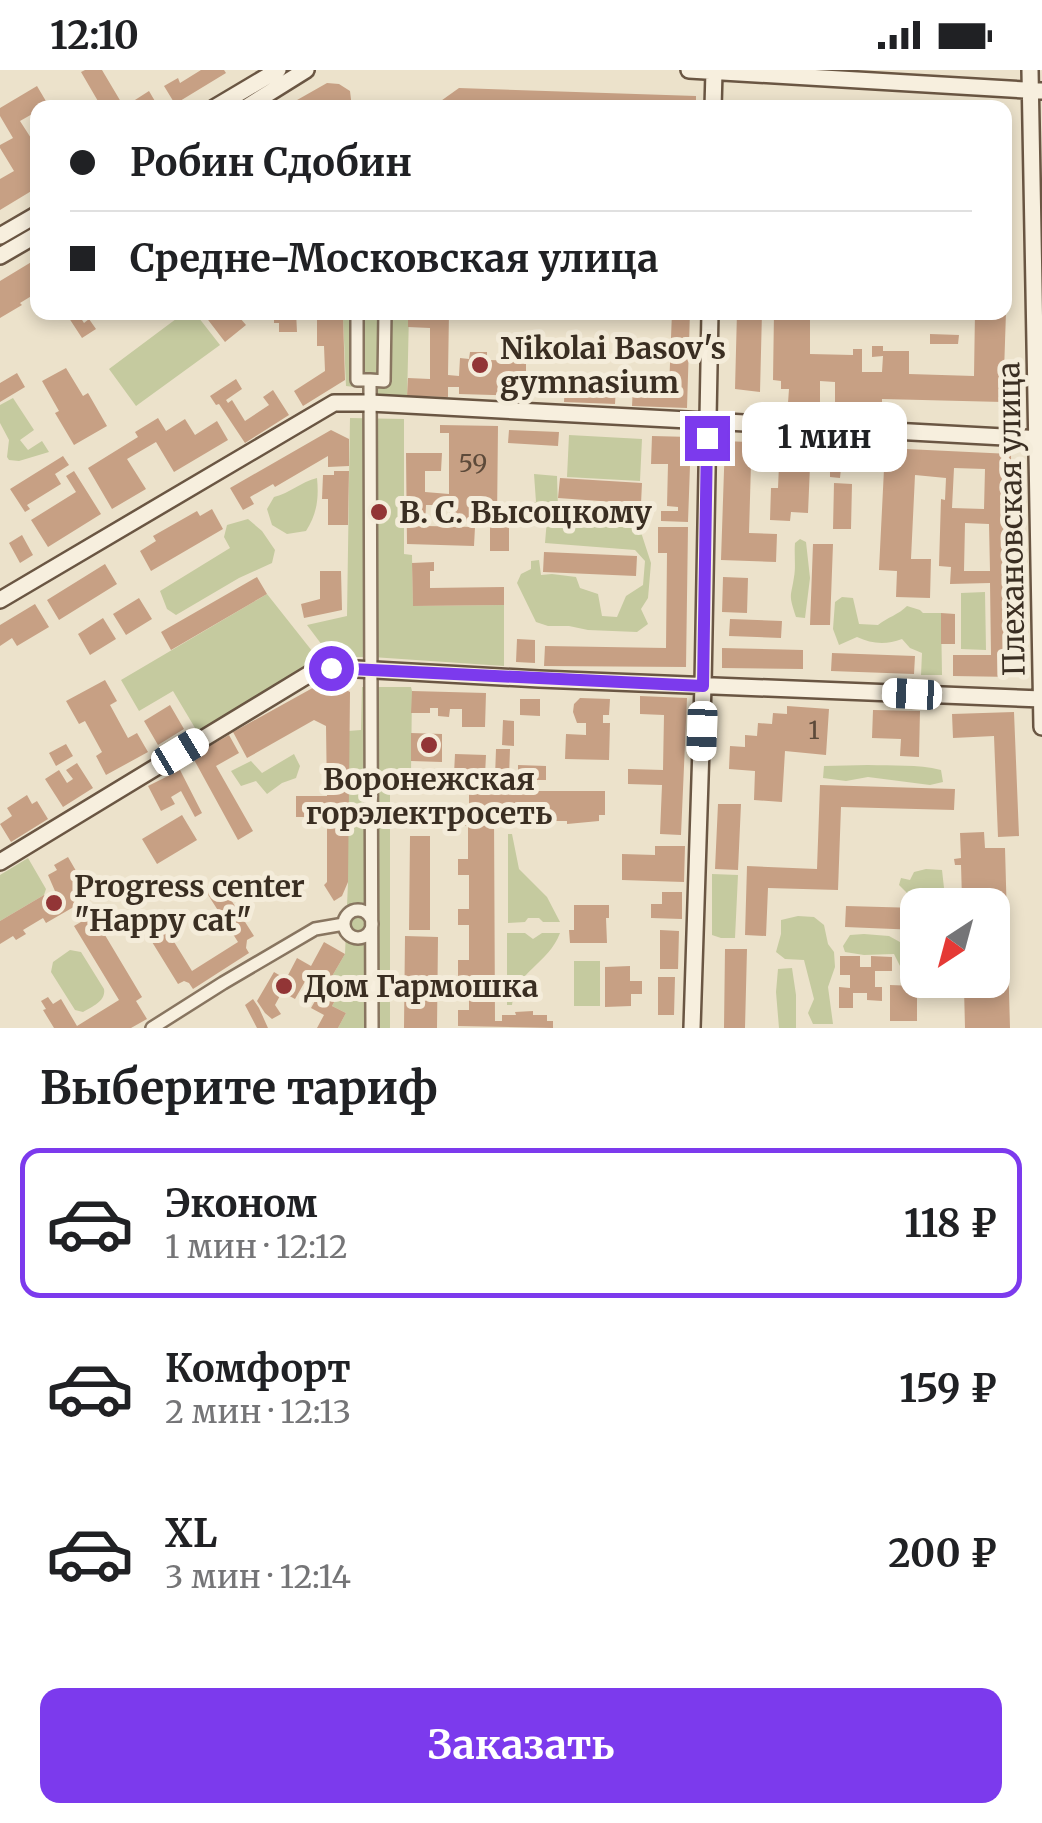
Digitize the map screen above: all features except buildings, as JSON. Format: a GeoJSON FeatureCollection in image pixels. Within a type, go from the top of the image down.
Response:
{"type":"FeatureCollection","features":[{"type":"Feature","properties":{"kind":"street"},"geometry":{"type":"LineString","coordinates":[[227,100],[278,70]]}},
{"type":"Feature","properties":{"kind":"street"},"geometry":{"type":"LineString","coordinates":[[258,100],[306,70]]}},
{"type":"Feature","properties":{"kind":"street"},"geometry":{"type":"LineString","coordinates":[[689,70],[1036,91]]}},
{"type":"Feature","properties":{"kind":"street","name":"Плехановская улица"},"geometry":{"type":"LineString","coordinates":[[1030,70],[1036,91],[1042,727]]}},
{"type":"Feature","properties":{"kind":"street"},"geometry":{"type":"LineString","coordinates":[[714,72],[714,100]]}},
{"type":"Feature","properties":{"kind":"street"},"geometry":{"type":"LineString","coordinates":[[0,236],[30,219]]}},
{"type":"Feature","properties":{"kind":"street"},"geometry":{"type":"LineString","coordinates":[[0,256],[30,239]]}},
{"type":"Feature","properties":{"kind":"street"},"geometry":{"type":"LineString","coordinates":[[357,320],[357,380],[384,381],[385,320]]}},
{"type":"Feature","properties":{"kind":"street"},"geometry":{"type":"LineString","coordinates":[[692,1028],[710,320]]}},
{"type":"Feature","properties":{"kind":"street"},"geometry":{"type":"LineString","coordinates":[[370,380],[372,1028]]}},
{"type":"Feature","properties":{"kind":"street"},"geometry":{"type":"LineString","coordinates":[[0,600],[334,403],[1040,438]]}},
{"type":"Feature","properties":{"kind":"street"},"geometry":{"type":"LineString","coordinates":[[0,862],[321,667],[1042,699]]}},
{"type":"Feature","properties":{"kind":"street"},"geometry":{"type":"LineString","coordinates":[[358,910],[368,914],[372,924],[368,934],[358,938],[348,934],[344,924],[348,914],[358,910]]}},
{"type":"Feature","properties":{"kind":"street"},"geometry":{"type":"LineString","coordinates":[[152,1028],[315,929],[344,924]]}},
{"type":"Feature","properties":{"kind":"green space"},"geometry":{"type":"Polygon","coordinates":[[[175,320],[200,320],[220,345],[136,406],[109,369],[175,320]]]}},
{"type":"Feature","properties":{"kind":"green space"},"geometry":{"type":"Polygon","coordinates":[[[343,320],[409,320],[407,401],[389,400],[370,389],[346,386],[343,320]]]}},
{"type":"Feature","properties":{"kind":"green space"},"geometry":{"type":"Polygon","coordinates":[[[13,398],[34,430],[20,440],[28,450],[42,441],[49,452],[19,461],[7,457],[9,440],[0,423],[0,405],[13,398]]]}},
{"type":"Feature","properties":{"kind":"green space"},"geometry":{"type":"Polygon","coordinates":[[[350,418],[404,419],[404,554],[412,555],[413,606],[504,605],[504,666],[331,657],[307,625],[347,616],[350,418]]]}},
{"type":"Feature","properties":{"kind":"green space"},"geometry":{"type":"Polygon","coordinates":[[[569,435],[642,439],[640,481],[567,477],[569,435]]]}},
{"type":"Feature","properties":{"kind":"green space"},"geometry":{"type":"Polygon","coordinates":[[[534,474],[557,476],[558,508],[629,515],[638,523],[651,563],[648,598],[641,609],[648,624],[637,632],[536,622],[517,583],[521,574],[531,569],[531,561],[539,560],[541,575],[576,577],[580,588],[598,594],[602,616],[617,617],[626,596],[643,585],[645,561],[635,550],[545,543],[547,519],[519,518],[510,511],[512,506],[536,502],[534,474]]]}},
{"type":"Feature","properties":{"kind":"green space"},"geometry":{"type":"Polygon","coordinates":[[[317,478],[316,506],[306,531],[287,534],[272,525],[267,509],[274,497],[317,478]]]}},
{"type":"Feature","properties":{"kind":"green space"},"geometry":{"type":"Polygon","coordinates":[[[248,519],[275,550],[272,563],[176,615],[167,609],[160,591],[230,548],[224,537],[227,525],[248,519]]]}},
{"type":"Feature","properties":{"kind":"green space"},"geometry":{"type":"Polygon","coordinates":[[[800,539],[806,542],[810,578],[805,618],[796,617],[791,599],[795,543],[800,539]]]}},
{"type":"Feature","properties":{"kind":"green space"},"geometry":{"type":"Polygon","coordinates":[[[985,592],[986,650],[961,649],[961,593],[985,592]]]}},
{"type":"Feature","properties":{"kind":"green space"},"geometry":{"type":"Polygon","coordinates":[[[267,594],[320,661],[198,733],[173,691],[139,711],[121,680],[267,594]]]}},
{"type":"Feature","properties":{"kind":"green space"},"geometry":{"type":"Polygon","coordinates":[[[842,597],[853,598],[859,624],[878,625],[907,606],[923,613],[941,613],[942,675],[921,675],[922,653],[902,639],[879,643],[857,637],[839,645],[833,629],[835,602],[842,597]]]}},
{"type":"Feature","properties":{"kind":"green space"},"geometry":{"type":"Polygon","coordinates":[[[362,687],[411,687],[412,691],[411,774],[390,774],[390,1028],[338,1028],[346,1013],[332,1006],[343,985],[331,978],[345,954],[348,731],[361,730],[362,687]]]}},
{"type":"Feature","properties":{"kind":"green space"},"geometry":{"type":"Polygon","coordinates":[[[294,754],[300,766],[296,778],[267,794],[256,781],[241,786],[231,771],[251,761],[262,773],[294,754]]]}},
{"type":"Feature","properties":{"kind":"green space"},"geometry":{"type":"Polygon","coordinates":[[[824,766],[941,770],[943,782],[930,785],[868,777],[846,781],[823,778],[824,766]]]}},
{"type":"Feature","properties":{"kind":"green space"},"geometry":{"type":"Polygon","coordinates":[[[508,834],[512,834],[519,869],[547,897],[560,922],[528,918],[525,922],[508,923],[508,834]]]}},
{"type":"Feature","properties":{"kind":"green space"},"geometry":{"type":"Polygon","coordinates":[[[28,858],[46,889],[44,895],[0,921],[0,875],[28,858]]]}},
{"type":"Feature","properties":{"kind":"green space"},"geometry":{"type":"Polygon","coordinates":[[[942,870],[944,888],[902,888],[901,878],[910,880],[914,872],[942,870]]]}},
{"type":"Feature","properties":{"kind":"green space"},"geometry":{"type":"Polygon","coordinates":[[[712,874],[738,875],[735,938],[712,935],[712,874]]]}},
{"type":"Feature","properties":{"kind":"green space"},"geometry":{"type":"Polygon","coordinates":[[[814,917],[824,925],[834,952],[835,967],[828,987],[833,1024],[813,1024],[808,1013],[814,999],[804,960],[785,959],[776,952],[781,920],[814,917]]]}},
{"type":"Feature","properties":{"kind":"green space"},"geometry":{"type":"Polygon","coordinates":[[[507,933],[525,933],[533,939],[542,933],[560,933],[548,953],[520,983],[512,1005],[507,1005],[507,933]]]}},
{"type":"Feature","properties":{"kind":"green space"},"geometry":{"type":"Polygon","coordinates":[[[850,935],[889,936],[900,942],[900,966],[894,954],[845,952],[843,946],[850,935]]]}},
{"type":"Feature","properties":{"kind":"green space"},"geometry":{"type":"Polygon","coordinates":[[[70,950],[81,952],[104,989],[101,1000],[83,1012],[75,1010],[51,972],[53,962],[70,950]]]}},
{"type":"Feature","properties":{"kind":"green space"},"geometry":{"type":"Polygon","coordinates":[[[574,961],[600,961],[600,1006],[574,1006],[574,961]]]}},
{"type":"Feature","properties":{"kind":"green space"},"geometry":{"type":"Polygon","coordinates":[[[792,968],[796,1028],[779,1028],[778,969],[792,968]]]}},
{"type":"Feature","properties":{"kind":"place","name":"Nikolai Basov's gymnasium"},"geometry":{"type":"Point","coordinates":[480,365]}},
{"type":"Feature","properties":{"kind":"place","name":"В. С. Высоцкому"},"geometry":{"type":"Point","coordinates":[379,512]}},
{"type":"Feature","properties":{"kind":"place","name":"Воронежская горэлектросеть"},"geometry":{"type":"Point","coordinates":[429,745]}},
{"type":"Feature","properties":{"kind":"place","name":"Progress center \"Happy cat\""},"geometry":{"type":"Point","coordinates":[54,903]}},
{"type":"Feature","properties":{"kind":"place","name":"Дом Гармошка"},"geometry":{"type":"Point","coordinates":[284,986]}},
{"type":"Feature","properties":{"kind":"route"},"geometry":{"type":"LineString","coordinates":[[331,668],[703,686],[707,438]]}}]}
